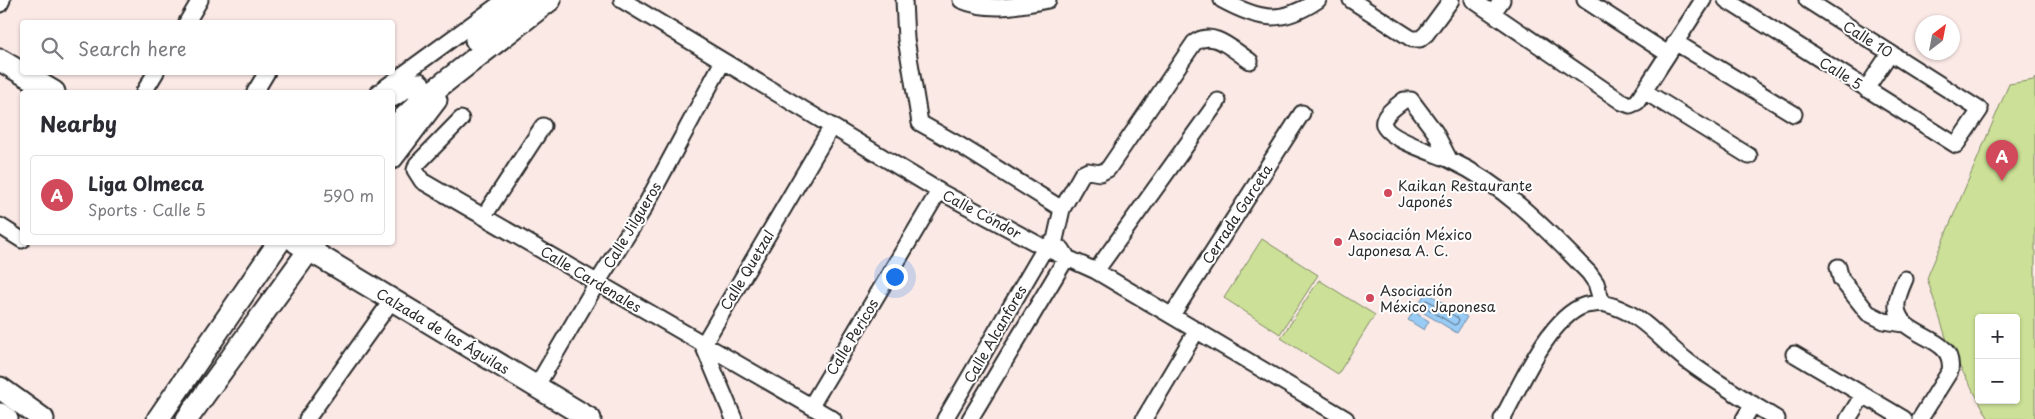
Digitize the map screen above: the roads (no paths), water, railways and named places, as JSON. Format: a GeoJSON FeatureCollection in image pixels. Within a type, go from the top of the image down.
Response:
{"type":"FeatureCollection","features":[{"type":"Feature","properties":{"kind":"main road"},"geometry":{"type":"LineString","coordinates":[[395,126],[526,0]]}},
{"type":"Feature","properties":{"kind":"main road"},"geometry":{"type":"LineString","coordinates":[[395,94],[404,88],[420,84],[457,67],[550,0]]}},
{"type":"Feature","properties":{"kind":"main road"},"geometry":{"type":"LineString","coordinates":[[0,60],[20,72]]}},
{"type":"Feature","properties":{"kind":"main road"},"geometry":{"type":"LineString","coordinates":[[395,154],[422,121],[457,67]]}},
{"type":"Feature","properties":{"kind":"main road"},"geometry":{"type":"LineString","coordinates":[[25,75],[51,90]]}},
{"type":"Feature","properties":{"kind":"main road"},"geometry":{"type":"LineString","coordinates":[[395,109],[420,84]]}},
{"type":"Feature","properties":{"kind":"main road"},"geometry":{"type":"LineString","coordinates":[[158,419],[277,245]]}},
{"type":"Feature","properties":{"kind":"main road"},"geometry":{"type":"LineString","coordinates":[[187,419],[306,245]]}},
{"type":"Feature","properties":{"kind":"main road","name":"Calzada de las Águilas"},"geometry":{"type":"LineString","coordinates":[[306,245],[392,300],[590,419]]}},
{"type":"Feature","properties":{"kind":"main road"},"geometry":{"type":"LineString","coordinates":[[0,388],[43,419]]}},
{"type":"Feature","properties":{"kind":"main road"},"geometry":{"type":"LineString","coordinates":[[0,414],[8,419]]}},
{"type":"Feature","properties":{"kind":"street"},"geometry":{"type":"LineString","coordinates":[[0,4],[2,0]]}},
{"type":"Feature","properties":{"kind":"street"},"geometry":{"type":"LineString","coordinates":[[187,20],[200,0]]}},
{"type":"Feature","properties":{"kind":"street"},"geometry":{"type":"LineString","coordinates":[[382,90],[505,0]]}},
{"type":"Feature","properties":{"kind":"street","name":"Calle Cóndor"},"geometry":{"type":"LineString","coordinates":[[622,0],[939,191],[1050,244],[1068,257],[1096,271],[1197,330],[1337,417]]}},
{"type":"Feature","properties":{"kind":"street"},"geometry":{"type":"LineString","coordinates":[[904,0],[906,39],[920,123],[962,146],[1062,209]]}},
{"type":"Feature","properties":{"kind":"street"},"geometry":{"type":"LineString","coordinates":[[961,0],[970,4],[992,3],[1014,7],[1048,0]]}},
{"type":"Feature","properties":{"kind":"street"},"geometry":{"type":"LineString","coordinates":[[1222,0],[1236,8],[1263,17],[1282,17],[1304,10],[1318,0]]}},
{"type":"Feature","properties":{"kind":"street"},"geometry":{"type":"LineString","coordinates":[[1351,0],[1412,39],[1420,39],[1426,34],[1451,0]]}},
{"type":"Feature","properties":{"kind":"street"},"geometry":{"type":"LineString","coordinates":[[1473,0],[1622,102],[1630,104],[1637,102],[1703,0]]}},
{"type":"Feature","properties":{"kind":"street"},"geometry":{"type":"LineString","coordinates":[[1493,13],[1502,0]]}},
{"type":"Feature","properties":{"kind":"street"},"geometry":{"type":"LineString","coordinates":[[1585,0],[1794,114]]}},
{"type":"Feature","properties":{"kind":"street","name":"Calle 5"},"geometry":{"type":"LineString","coordinates":[[1726,0],[1956,145]]}},
{"type":"Feature","properties":{"kind":"street","name":"Calle 10"},"geometry":{"type":"LineString","coordinates":[[1806,0],[1980,110],[1956,145]]}},
{"type":"Feature","properties":{"kind":"street"},"geometry":{"type":"LineString","coordinates":[[1050,244],[1062,209],[1082,174],[1088,171],[1103,173],[1108,169],[1194,43],[1208,37],[1218,40],[1250,61]]}},
{"type":"Feature","properties":{"kind":"street"},"geometry":{"type":"LineString","coordinates":[[1866,89],[1890,53]]}},
{"type":"Feature","properties":{"kind":"street","name":"Calle Jilgueros"},"geometry":{"type":"LineString","coordinates":[[536,387],[597,283],[643,210],[723,61]]}},
{"type":"Feature","properties":{"kind":"street"},"geometry":{"type":"LineString","coordinates":[[145,90],[154,75]]}},
{"type":"Feature","properties":{"kind":"street"},"geometry":{"type":"LineString","coordinates":[[258,90],[266,75]]}},
{"type":"Feature","properties":{"kind":"street"},"geometry":{"type":"LineString","coordinates":[[1644,91],[1749,156]]}},
{"type":"Feature","properties":{"kind":"street"},"geometry":{"type":"LineString","coordinates":[[1096,271],[1218,101]]}},
{"type":"Feature","properties":{"kind":"street","name":"Cerrada Garceta"},"geometry":{"type":"LineString","coordinates":[[1172,315],[1302,113]]}},
{"type":"Feature","properties":{"kind":"street","name":"Calle Cardenales"},"geometry":{"type":"LineString","coordinates":[[461,119],[417,164],[415,170],[422,181],[833,419]]}},
{"type":"Feature","properties":{"kind":"street"},"geometry":{"type":"LineString","coordinates":[[484,216],[543,126]]}},
{"type":"Feature","properties":{"kind":"street","name":"Calle Quetzal"},"geometry":{"type":"LineString","coordinates":[[703,345],[832,126]]}},
{"type":"Feature","properties":{"kind":"street"},"geometry":{"type":"LineString","coordinates":[[1449,159],[1492,184],[1526,209],[1589,273],[1596,283],[1602,303]]}},
{"type":"Feature","properties":{"kind":"street","name":"Calle Pericos"},"geometry":{"type":"LineString","coordinates":[[811,406],[939,191]]}},
{"type":"Feature","properties":{"kind":"street"},"geometry":{"type":"LineString","coordinates":[[0,226],[20,239]]}},
{"type":"Feature","properties":{"kind":"street","name":"Calle Alcanfores"},"geometry":{"type":"LineString","coordinates":[[945,419],[1050,244]]}},
{"type":"Feature","properties":{"kind":"street","name":"Calle Alcanfores"},"geometry":{"type":"LineString","coordinates":[[970,419],[1068,257]]}},
{"type":"Feature","properties":{"kind":"street"},"geometry":{"type":"LineString","coordinates":[[1838,266],[1841,279],[1868,313],[1884,321],[1904,324],[1939,344],[1947,352],[1952,362],[1950,371],[1920,419]]}},
{"type":"Feature","properties":{"kind":"street"},"geometry":{"type":"LineString","coordinates":[[1904,324],[1896,307],[1905,279]]}},
{"type":"Feature","properties":{"kind":"street"},"geometry":{"type":"LineString","coordinates":[[311,418],[392,300]]}},
{"type":"Feature","properties":{"kind":"street"},"geometry":{"type":"LineString","coordinates":[[1502,419],[1540,348],[1556,326],[1568,314],[1583,306],[1602,303],[1620,307],[1647,324],[1689,362],[1777,419]]}},
{"type":"Feature","properties":{"kind":"street"},"geometry":{"type":"LineString","coordinates":[[1144,419],[1197,330]]}},
{"type":"Feature","properties":{"kind":"street"},"geometry":{"type":"LineString","coordinates":[[703,345],[734,419]]}},
{"type":"Feature","properties":{"kind":"street"},"geometry":{"type":"LineString","coordinates":[[1794,354],[1904,419]]}},
{"type":"Feature","properties":{"kind":"street"},"geometry":{"type":"LineString","coordinates":[[1848,419],[1863,394]]}},
{"type":"Feature","properties":{"kind":"street"},"geometry":{"type":"LineString","coordinates":[[1744,419],[1753,404]]}},
{"type":"Feature","properties":{"kind":"water"},"geometry":{"type":"Polygon","coordinates":[[[1426,292],[1467,317],[1457,333],[1419,310],[1417,314],[1429,321],[1424,330],[1408,320],[1426,292]]]}},
{"type":"Feature","properties":{"kind":"place","name":"Liga Olmeca"},"geometry":{"type":"Point","coordinates":[2002,181]}},
{"type":"Feature","properties":{"kind":"place","name":"Kaikan Restaurante Japonés"},"geometry":{"type":"Point","coordinates":[1388,193]}},
{"type":"Feature","properties":{"kind":"place","name":"Asociación México Japonesa A. C."},"geometry":{"type":"Point","coordinates":[1338,242]}},
{"type":"Feature","properties":{"kind":"place","name":"Asociación México Japonesa"},"geometry":{"type":"Point","coordinates":[1370,298]}}]}
